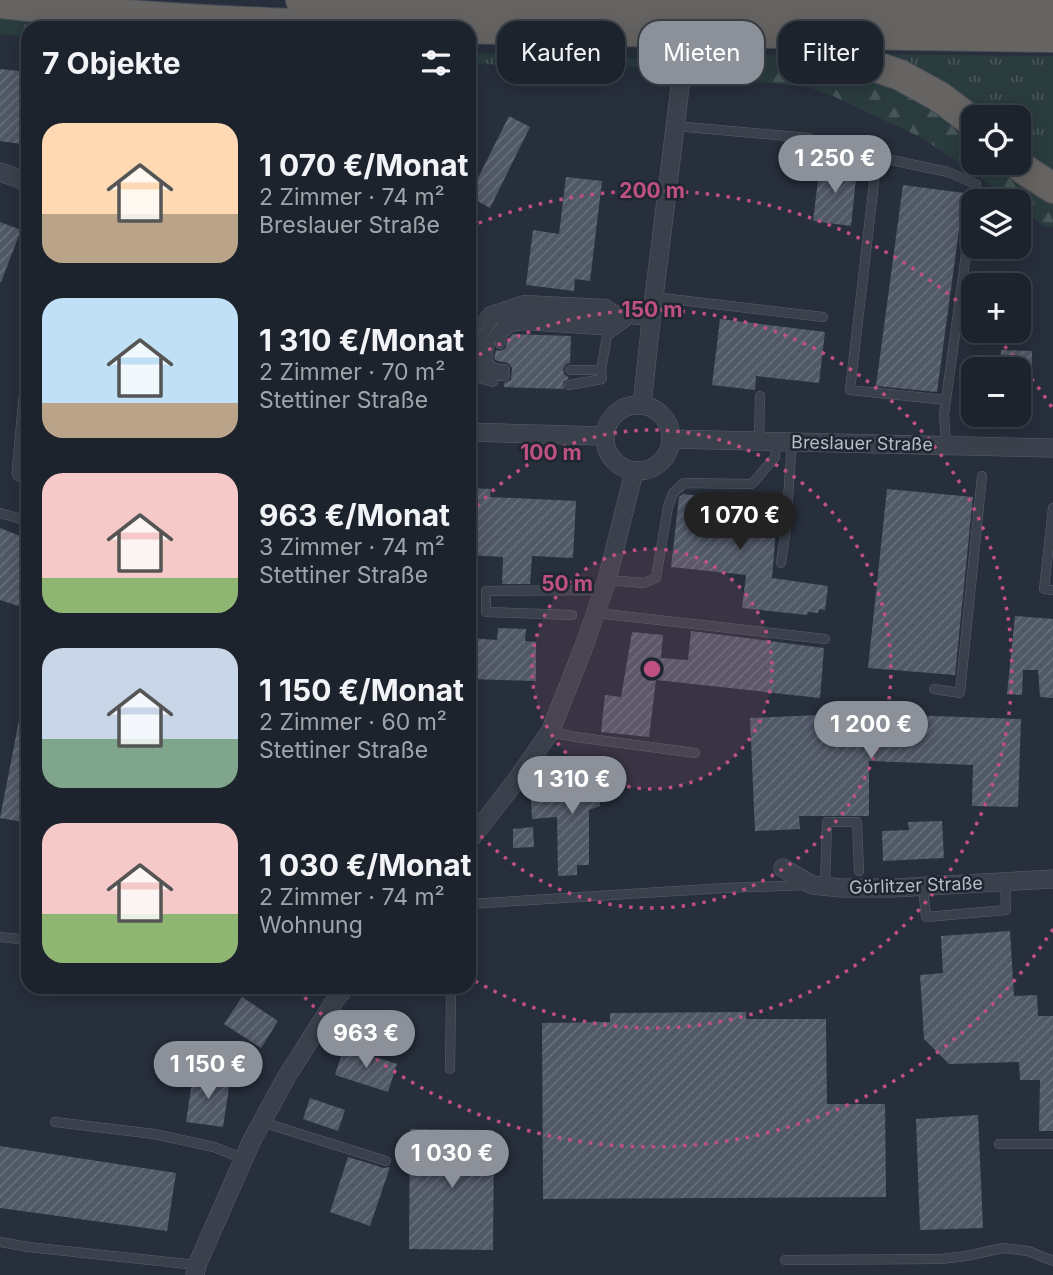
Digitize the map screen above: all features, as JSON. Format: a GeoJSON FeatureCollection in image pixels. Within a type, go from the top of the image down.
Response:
{"type":"FeatureCollection","features":[{"type":"Feature","properties":{"kind":"highway"},"geometry":{"type":"LineString","coordinates":[[301,0],[692,15],[777,33],[900,75],[940,97],[961,113]]}},
{"type":"Feature","properties":{"kind":"highway"},"geometry":{"type":"LineString","coordinates":[[912,12],[950,0]]}},
{"type":"Feature","properties":{"kind":"highway"},"geometry":{"type":"LineString","coordinates":[[0,3],[118,15],[229,21]]}},
{"type":"Feature","properties":{"kind":"highway"},"geometry":{"type":"LineString","coordinates":[[421,21],[912,12],[1053,13]]}},
{"type":"Feature","properties":{"kind":"highway"},"geometry":{"type":"LineString","coordinates":[[777,33],[1053,37]]}},
{"type":"Feature","properties":{"kind":"highway"},"geometry":{"type":"LineString","coordinates":[[1031,174],[1053,188]]}},
{"type":"Feature","properties":{"kind":"street"},"geometry":{"type":"LineString","coordinates":[[642,405],[675,126],[692,15]]}},
{"type":"Feature","properties":{"kind":"street"},"geometry":{"type":"LineString","coordinates":[[0,172],[21,180]]}},
{"type":"Feature","properties":{"kind":"street"},"geometry":{"type":"LineString","coordinates":[[631,405],[642,405],[660,413],[670,429],[671,439],[669,450],[656,467],[635,472],[624,469],[609,456],[604,436],[613,416],[631,405]]}},
{"type":"Feature","properties":{"kind":"street"},"geometry":{"type":"LineString","coordinates":[[476,432],[604,436]]}},
{"type":"Feature","properties":{"kind":"street","name":"Breslauer Straße"},"geometry":{"type":"LineString","coordinates":[[671,439],[1053,448]]}},
{"type":"Feature","properties":{"kind":"street"},"geometry":{"type":"LineString","coordinates":[[476,832],[550,732],[606,585],[635,472]]}},
{"type":"Feature","properties":{"kind":"street","name":"Görlitzer Straße"},"geometry":{"type":"LineString","coordinates":[[783,868],[818,886],[893,888],[1053,879]]}},
{"type":"Feature","properties":{"kind":"street"},"geometry":{"type":"LineString","coordinates":[[196,1270],[262,1122],[287,1076],[340,994]]}},
{"type":"Feature","properties":{"kind":"lane"},"geometry":{"type":"LineString","coordinates":[[675,126],[809,138]]}},
{"type":"Feature","properties":{"kind":"lane"},"geometry":{"type":"LineString","coordinates":[[946,400],[850,390],[877,157],[948,172],[975,184],[974,189]]}},
{"type":"Feature","properties":{"kind":"lane"},"geometry":{"type":"LineString","coordinates":[[946,444],[944,415],[965,259]]}},
{"type":"Feature","properties":{"kind":"lane"},"geometry":{"type":"LineString","coordinates":[[654,297],[822,317]]}},
{"type":"Feature","properties":{"kind":"lane"},"geometry":{"type":"LineString","coordinates":[[476,329],[488,312],[524,300],[606,304],[630,319]]}},
{"type":"Feature","properties":{"kind":"lane"},"geometry":{"type":"LineString","coordinates":[[502,369],[490,366],[487,360],[490,342],[501,326],[522,317],[651,321]]}},
{"type":"Feature","properties":{"kind":"lane"},"geometry":{"type":"LineString","coordinates":[[500,344],[502,335],[511,327],[524,325],[600,330],[630,319]]}},
{"type":"Feature","properties":{"kind":"lane"},"geometry":{"type":"LineString","coordinates":[[602,374],[607,336],[630,319]]}},
{"type":"Feature","properties":{"kind":"lane"},"geometry":{"type":"LineString","coordinates":[[476,371],[482,379],[493,382]]}},
{"type":"Feature","properties":{"kind":"lane"},"geometry":{"type":"LineString","coordinates":[[602,374],[569,377],[602,374]]}},
{"type":"Feature","properties":{"kind":"lane"},"geometry":{"type":"LineString","coordinates":[[760,396],[776,441],[786,528],[781,563]]}},
{"type":"Feature","properties":{"kind":"lane"},"geometry":{"type":"LineString","coordinates":[[572,615],[486,612],[486,591],[644,583],[656,578],[668,507],[673,493],[684,483],[752,484],[775,457],[776,441]]}},
{"type":"Feature","properties":{"kind":"lane"},"geometry":{"type":"LineString","coordinates":[[934,689],[960,693],[982,475]]}},
{"type":"Feature","properties":{"kind":"lane"},"geometry":{"type":"LineString","coordinates":[[1053,508],[1044,589],[1053,590]]}},
{"type":"Feature","properties":{"kind":"lane"},"geometry":{"type":"LineString","coordinates":[[0,513],[21,519]]}},
{"type":"Feature","properties":{"kind":"lane"},"geometry":{"type":"LineString","coordinates":[[596,613],[825,639]]}},
{"type":"Feature","properties":{"kind":"lane"},"geometry":{"type":"LineString","coordinates":[[550,732],[695,752]]}},
{"type":"Feature","properties":{"kind":"lane"},"geometry":{"type":"LineString","coordinates":[[476,904],[725,888],[818,886],[827,822],[856,822],[859,871]]}},
{"type":"Feature","properties":{"kind":"lane"},"geometry":{"type":"LineString","coordinates":[[923,886],[926,918],[1006,910],[1005,882]]}},
{"type":"Feature","properties":{"kind":"lane"},"geometry":{"type":"LineString","coordinates":[[0,937],[21,939]]}},
{"type":"Feature","properties":{"kind":"lane"},"geometry":{"type":"LineString","coordinates":[[450,1069],[451,994]]}},
{"type":"Feature","properties":{"kind":"lane"},"geometry":{"type":"LineString","coordinates":[[55,1122],[154,1134],[214,1147],[244,1159]]}},
{"type":"Feature","properties":{"kind":"lane"},"geometry":{"type":"LineString","coordinates":[[262,1122],[386,1161]]}},
{"type":"Feature","properties":{"kind":"lane"},"geometry":{"type":"LineString","coordinates":[[999,1144],[1053,1144]]}},
{"type":"Feature","properties":{"kind":"lane"},"geometry":{"type":"LineString","coordinates":[[0,1242],[196,1270]]}},
{"type":"Feature","properties":{"kind":"lane"},"geometry":{"type":"LineString","coordinates":[[785,1260],[941,1259],[1003,1248],[1028,1251],[1053,1261]]}},
{"type":"Feature","properties":{"kind":"green space"},"geometry":{"type":"Polygon","coordinates":[[[0,13],[83,21],[21,21],[21,36],[0,34],[0,13]]]}},
{"type":"Feature","properties":{"kind":"green space"},"geometry":{"type":"Polygon","coordinates":[[[476,53],[497,54],[497,64],[476,64],[476,53]]]}},
{"type":"Feature","properties":{"kind":"green space"},"geometry":{"type":"Polygon","coordinates":[[[883,54],[1053,56],[1053,181],[1031,164],[1031,105],[961,105],[961,109],[883,67],[883,54]]]}},
{"type":"Feature","properties":{"kind":"green space"},"geometry":{"type":"Polygon","coordinates":[[[764,55],[778,56],[778,84],[764,83],[764,55]]]}},
{"type":"Feature","properties":{"kind":"green space"},"geometry":{"type":"Polygon","coordinates":[[[625,58],[639,59],[639,67],[625,67],[625,58]]]}},
{"type":"Feature","properties":{"kind":"green space"},"geometry":{"type":"Polygon","coordinates":[[[883,80],[898,84],[961,126],[961,164],[922,138],[809,87],[778,84],[883,84],[883,80]]]}},
{"type":"Feature","properties":{"kind":"green space"},"geometry":{"type":"Polygon","coordinates":[[[977,175],[1020,175],[1053,200],[1053,227],[1043,226],[1031,216],[1031,189],[995,189],[977,175]]]}},
{"type":"Feature","properties":{"kind":"building"},"geometry":{"type":"Polygon","coordinates":[[[0,69],[21,71],[21,144],[0,141],[0,69]]]}},
{"type":"Feature","properties":{"kind":"building"},"geometry":{"type":"Polygon","coordinates":[[[509,116],[530,127],[490,208],[476,200],[476,182],[509,116]]]}},
{"type":"Feature","properties":{"kind":"building"},"geometry":{"type":"Polygon","coordinates":[[[820,164],[857,168],[851,226],[813,221],[820,164]]]}},
{"type":"Feature","properties":{"kind":"building"},"geometry":{"type":"Polygon","coordinates":[[[566,177],[602,181],[590,281],[575,279],[574,291],[526,285],[533,230],[559,234],[566,177]]]}},
{"type":"Feature","properties":{"kind":"building"},"geometry":{"type":"Polygon","coordinates":[[[903,185],[961,193],[961,215],[937,392],[876,386],[903,185]]]}},
{"type":"Feature","properties":{"kind":"building"},"geometry":{"type":"Polygon","coordinates":[[[0,222],[21,230],[1,282],[0,282],[0,222]]]}},
{"type":"Feature","properties":{"kind":"building"},"geometry":{"type":"Polygon","coordinates":[[[720,319],[825,332],[819,383],[756,376],[755,390],[712,385],[720,319]]]}},
{"type":"Feature","properties":{"kind":"building"},"geometry":{"type":"Polygon","coordinates":[[[513,334],[571,336],[570,363],[563,369],[569,378],[563,382],[564,389],[504,387],[504,383],[511,380],[512,368],[508,363],[494,359],[496,350],[505,349],[513,334]]]}},
{"type":"Feature","properties":{"kind":"building"},"geometry":{"type":"Polygon","coordinates":[[[1001,350],[1032,351],[1032,382],[1031,357],[1001,357],[1001,350]]]}},
{"type":"Feature","properties":{"kind":"building"},"geometry":{"type":"Polygon","coordinates":[[[476,488],[491,489],[490,497],[576,501],[573,558],[532,556],[530,584],[502,584],[503,557],[476,555],[476,488]]]}},
{"type":"Feature","properties":{"kind":"building"},"geometry":{"type":"Polygon","coordinates":[[[887,489],[973,497],[955,675],[868,668],[887,489]]]}},
{"type":"Feature","properties":{"kind":"building"},"geometry":{"type":"Polygon","coordinates":[[[683,494],[778,505],[772,578],[828,586],[825,610],[819,609],[818,613],[808,612],[807,615],[742,608],[746,575],[671,567],[679,497],[683,494]]]}},
{"type":"Feature","properties":{"kind":"building"},"geometry":{"type":"Polygon","coordinates":[[[0,528],[21,536],[21,607],[0,600],[0,528]]]}},
{"type":"Feature","properties":{"kind":"building"},"geometry":{"type":"Polygon","coordinates":[[[1015,616],[1053,619],[1053,698],[1040,697],[1038,670],[1023,670],[1022,695],[1007,694],[1015,616]]]}},
{"type":"Feature","properties":{"kind":"building"},"geometry":{"type":"Polygon","coordinates":[[[498,628],[526,629],[525,641],[536,642],[536,681],[476,679],[476,638],[497,640],[498,628]]]}},
{"type":"Feature","properties":{"kind":"building"},"geometry":{"type":"Polygon","coordinates":[[[691,631],[824,648],[820,698],[656,680],[649,737],[601,732],[605,695],[621,697],[632,632],[663,635],[661,658],[688,660],[691,631]]]}},
{"type":"Feature","properties":{"kind":"building"},"geometry":{"type":"Polygon","coordinates":[[[21,710],[21,822],[0,818],[21,710]]]}},
{"type":"Feature","properties":{"kind":"building"},"geometry":{"type":"Polygon","coordinates":[[[878,714],[1021,719],[1018,807],[972,806],[973,765],[869,761],[869,816],[799,816],[800,829],[755,831],[750,718],[818,715],[818,720],[878,720],[878,714]]]}},
{"type":"Feature","properties":{"kind":"building"},"geometry":{"type":"Polygon","coordinates":[[[598,756],[600,806],[589,810],[589,865],[577,865],[577,875],[558,876],[557,817],[532,819],[531,799],[561,798],[563,769],[587,770],[598,756]]]}},
{"type":"Feature","properties":{"kind":"building"},"geometry":{"type":"Polygon","coordinates":[[[942,821],[944,858],[883,861],[882,831],[909,830],[908,822],[942,821]]]}},
{"type":"Feature","properties":{"kind":"building"},"geometry":{"type":"Polygon","coordinates":[[[533,827],[534,847],[513,848],[513,829],[533,827]]]}},
{"type":"Feature","properties":{"kind":"building"},"geometry":{"type":"Polygon","coordinates":[[[1010,931],[1014,996],[1037,995],[1038,1016],[1053,1016],[1053,1131],[1039,1131],[1040,1080],[1020,1080],[1019,1062],[949,1064],[924,1039],[920,975],[943,973],[941,936],[1010,931]]]}},
{"type":"Feature","properties":{"kind":"building"},"geometry":{"type":"Polygon","coordinates":[[[242,997],[278,1021],[261,1048],[224,1024],[242,997]]]}},
{"type":"Feature","properties":{"kind":"building"},"geometry":{"type":"Polygon","coordinates":[[[746,1012],[746,1019],[826,1019],[827,1104],[885,1104],[886,1197],[543,1199],[542,1023],[610,1022],[610,1013],[746,1012]]]}},
{"type":"Feature","properties":{"kind":"building"},"geometry":{"type":"Polygon","coordinates":[[[344,1047],[397,1064],[388,1092],[335,1075],[344,1047]]]}},
{"type":"Feature","properties":{"kind":"building"},"geometry":{"type":"Polygon","coordinates":[[[193,1075],[230,1081],[223,1127],[186,1122],[193,1075]]]}},
{"type":"Feature","properties":{"kind":"building"},"geometry":{"type":"Polygon","coordinates":[[[310,1098],[345,1110],[338,1131],[303,1119],[310,1098]]]}},
{"type":"Feature","properties":{"kind":"building"},"geometry":{"type":"Polygon","coordinates":[[[978,1115],[983,1228],[920,1230],[916,1119],[978,1115]]]}},
{"type":"Feature","properties":{"kind":"building"},"geometry":{"type":"Polygon","coordinates":[[[410,1129],[494,1130],[493,1250],[409,1249],[410,1129]]]}},
{"type":"Feature","properties":{"kind":"building"},"geometry":{"type":"Polygon","coordinates":[[[0,1146],[176,1173],[167,1231],[0,1208],[0,1146]]]}},
{"type":"Feature","properties":{"kind":"building"},"geometry":{"type":"Polygon","coordinates":[[[348,1157],[384,1168],[390,1167],[370,1226],[330,1212],[348,1157]]]}}]}
